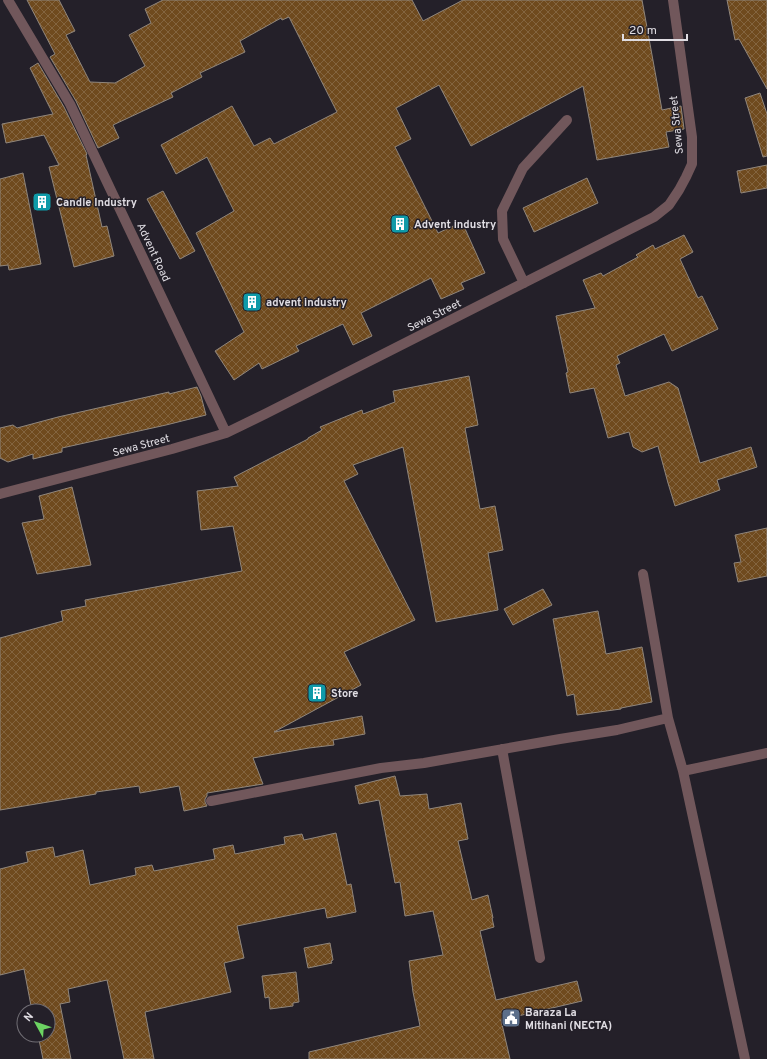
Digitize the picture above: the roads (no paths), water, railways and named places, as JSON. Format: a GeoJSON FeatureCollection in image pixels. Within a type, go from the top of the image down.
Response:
{"type":"FeatureCollection","features":[{"type":"Feature","properties":{"kind":"street","name":"Advent Road"},"geometry":{"type":"LineString","coordinates":[[8,0],[70,104],[226,433]]}},
{"type":"Feature","properties":{"kind":"street","name":"Sewa Street"},"geometry":{"type":"LineString","coordinates":[[0,494],[172,449],[226,433],[654,217],[669,205],[679,190],[692,164],[692,137],[673,0]]}},
{"type":"Feature","properties":{"kind":"street"},"geometry":{"type":"LineString","coordinates":[[524,283],[503,239],[502,210],[523,168],[568,120]]}},
{"type":"Feature","properties":{"kind":"street"},"geometry":{"type":"LineString","coordinates":[[643,574],[668,718],[683,771],[745,1059]]}},
{"type":"Feature","properties":{"kind":"street"},"geometry":{"type":"LineString","coordinates":[[211,801],[381,768],[424,763],[617,730],[668,718]]}},
{"type":"Feature","properties":{"kind":"street"},"geometry":{"type":"LineString","coordinates":[[502,749],[540,958]]}},
{"type":"Feature","properties":{"kind":"street"},"geometry":{"type":"LineString","coordinates":[[683,771],[767,753]]}},
{"type":"Feature","properties":{"kind":"place","name":"Candle Industry"},"geometry":{"type":"Point","coordinates":[42,202]}},
{"type":"Feature","properties":{"kind":"place","name":"Advent industry"},"geometry":{"type":"Point","coordinates":[400,224]}},
{"type":"Feature","properties":{"kind":"place","name":"advent industry"},"geometry":{"type":"Point","coordinates":[252,302]}},
{"type":"Feature","properties":{"kind":"place","name":"Store"},"geometry":{"type":"Point","coordinates":[317,693]}},
{"type":"Feature","properties":{"kind":"place","name":"Baraza La Mitihani (NECTA)"},"geometry":{"type":"Point","coordinates":[511,1018]}}]}
